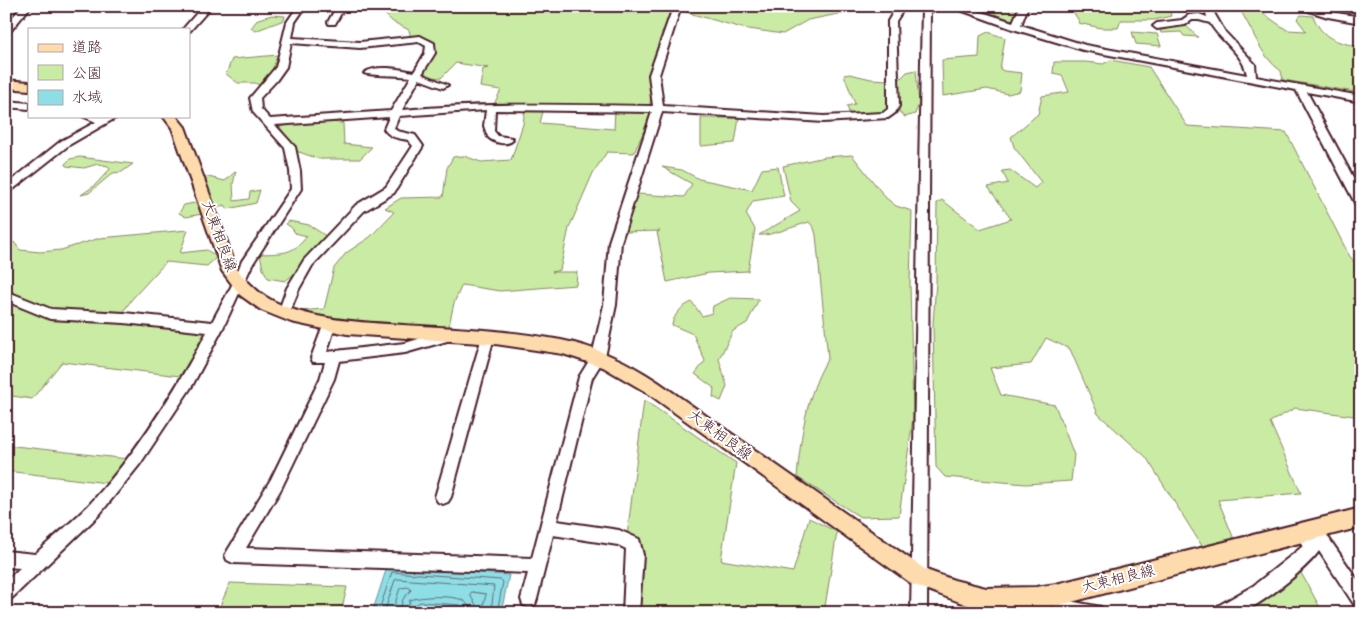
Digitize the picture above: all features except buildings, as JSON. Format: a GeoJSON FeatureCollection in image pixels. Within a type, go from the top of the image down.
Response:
{"type":"FeatureCollection","features":[{"type":"Feature","properties":{"kind":"main road"},"geometry":{"type":"LineString","coordinates":[[6,84],[28,86]]}},
{"type":"Feature","properties":{"kind":"main road","name":"大東相良線"},"geometry":{"type":"LineString","coordinates":[[171,118],[178,127],[230,271],[238,285],[266,304],[284,313],[329,326],[488,338],[564,347],[598,357],[625,369],[652,386],[918,577],[991,606],[1056,595],[1361,517]]}},
{"type":"Feature","properties":{"kind":"street"},"geometry":{"type":"LineString","coordinates":[[6,31],[27,6]]}},
{"type":"Feature","properties":{"kind":"street"},"geometry":{"type":"LineString","coordinates":[[188,28],[208,6]]}},
{"type":"Feature","properties":{"kind":"street"},"geometry":{"type":"LineString","coordinates":[[6,592],[94,510],[135,459],[187,382],[217,328],[246,264],[296,189],[296,171],[290,148],[256,110],[255,98],[273,79],[280,67],[291,22],[302,6]]}},
{"type":"Feature","properties":{"kind":"street"},"geometry":{"type":"LineString","coordinates":[[332,22],[342,6]]}},
{"type":"Feature","properties":{"kind":"street"},"geometry":{"type":"LineString","coordinates":[[529,599],[586,377],[598,357],[610,306],[615,242],[658,108],[654,75],[675,12],[675,6]]}},
{"type":"Feature","properties":{"kind":"street"},"geometry":{"type":"LineString","coordinates":[[267,123],[299,119],[347,118],[491,107],[658,108],[824,119],[885,116],[892,111],[894,106],[892,21],[900,8],[904,6]]}},
{"type":"Feature","properties":{"kind":"street"},"geometry":{"type":"LineString","coordinates":[[918,613],[926,6]]}},
{"type":"Feature","properties":{"kind":"street"},"geometry":{"type":"LineString","coordinates":[[953,6],[1083,47],[1361,99]]}},
{"type":"Feature","properties":{"kind":"street"},"geometry":{"type":"LineString","coordinates":[[1016,27],[1024,6]]}},
{"type":"Feature","properties":{"kind":"street"},"geometry":{"type":"LineString","coordinates":[[1216,6],[1210,12],[1213,21],[1230,46],[1250,64],[1252,80]]}},
{"type":"Feature","properties":{"kind":"street"},"geometry":{"type":"LineString","coordinates":[[1298,6],[1361,20]]}},
{"type":"Feature","properties":{"kind":"street"},"geometry":{"type":"LineString","coordinates":[[1320,6],[1321,10],[1328,14]]}},
{"type":"Feature","properties":{"kind":"street"},"geometry":{"type":"LineString","coordinates":[[1157,26],[1185,22],[1189,18],[1199,17],[1213,21]]}},
{"type":"Feature","properties":{"kind":"street"},"geometry":{"type":"LineString","coordinates":[[284,313],[293,288],[308,263],[360,208],[390,190],[418,146],[411,137],[394,134],[390,129],[395,113],[430,52],[431,45],[420,39],[360,45],[286,40]]}},
{"type":"Feature","properties":{"kind":"street"},"geometry":{"type":"LineString","coordinates":[[369,73],[380,71],[416,76],[434,80],[444,85]]}},
{"type":"Feature","properties":{"kind":"street"},"geometry":{"type":"LineString","coordinates":[[1300,88],[1361,203]]}},
{"type":"Feature","properties":{"kind":"street"},"geometry":{"type":"LineString","coordinates":[[6,104],[28,106]]}},
{"type":"Feature","properties":{"kind":"street"},"geometry":{"type":"LineString","coordinates":[[491,107],[489,131],[492,137],[499,141],[508,140]]}},
{"type":"Feature","properties":{"kind":"street"},"geometry":{"type":"LineString","coordinates":[[6,191],[65,143],[109,119]]}},
{"type":"Feature","properties":{"kind":"street"},"geometry":{"type":"LineString","coordinates":[[6,296],[50,314],[124,318],[217,328]]}},
{"type":"Feature","properties":{"kind":"street"},"geometry":{"type":"LineString","coordinates":[[329,326],[318,358],[405,348],[451,334]]}},
{"type":"Feature","properties":{"kind":"street"},"geometry":{"type":"LineString","coordinates":[[443,497],[488,338]]}},
{"type":"Feature","properties":{"kind":"street"},"geometry":{"type":"LineString","coordinates":[[334,356],[327,380],[276,484],[233,555],[538,566]]}},
{"type":"Feature","properties":{"kind":"street"},"geometry":{"type":"LineString","coordinates":[[548,526],[619,538],[633,544],[635,555],[631,613]]}},
{"type":"Feature","properties":{"kind":"street"},"geometry":{"type":"LineString","coordinates":[[1308,530],[1361,600]]}},
{"type":"Feature","properties":{"kind":"street"},"geometry":{"type":"LineString","coordinates":[[1222,613],[1284,576],[1313,547],[1308,530]]}},
{"type":"Feature","properties":{"kind":"street"},"geometry":{"type":"LineString","coordinates":[[6,559],[39,562]]}},
{"type":"Feature","properties":{"kind":"street"},"geometry":{"type":"LineString","coordinates":[[1056,595],[1064,608],[1095,613]]}},
{"type":"Feature","properties":{"kind":"green space"},"geometry":{"type":"Polygon","coordinates":[[[376,6],[860,6],[859,10],[808,20],[783,34],[742,28],[678,10],[652,64],[650,108],[493,106],[501,90],[480,87],[483,69],[489,68],[456,63],[441,78],[417,75],[435,48],[420,39],[411,38],[409,30],[393,22],[376,6]]]}},
{"type":"Feature","properties":{"kind":"green space"},"geometry":{"type":"Polygon","coordinates":[[[970,6],[1007,6],[1017,11],[1012,20],[970,6]]]}},
{"type":"Feature","properties":{"kind":"green space"},"geometry":{"type":"Polygon","coordinates":[[[1086,6],[1100,10],[1104,6],[1169,6],[1171,16],[1154,20],[1121,20],[1118,28],[1101,28],[1078,23],[1079,21],[1070,7],[1086,6]]]}},
{"type":"Feature","properties":{"kind":"green space"},"geometry":{"type":"Polygon","coordinates":[[[1237,6],[1252,6],[1287,30],[1306,31],[1297,19],[1301,15],[1313,16],[1321,30],[1332,39],[1361,47],[1361,93],[1283,80],[1281,71],[1267,57],[1237,6]]]}},
{"type":"Feature","properties":{"kind":"green space"},"geometry":{"type":"Polygon","coordinates":[[[272,15],[285,16],[284,20],[255,31],[251,28],[258,19],[272,15]]]}},
{"type":"Feature","properties":{"kind":"green space"},"geometry":{"type":"Polygon","coordinates":[[[1185,25],[1198,37],[1184,36],[1181,32],[1161,33],[1159,27],[1185,25]]]}},
{"type":"Feature","properties":{"kind":"green space"},"geometry":{"type":"Polygon","coordinates":[[[988,32],[1005,38],[1000,69],[1022,73],[1020,91],[1008,94],[987,89],[943,96],[942,60],[979,57],[980,36],[988,32]]]}},
{"type":"Feature","properties":{"kind":"green space"},"geometry":{"type":"Polygon","coordinates":[[[1132,32],[1157,34],[1161,46],[1136,44],[1132,32]]]}},
{"type":"Feature","properties":{"kind":"green space"},"geometry":{"type":"Polygon","coordinates":[[[278,55],[270,76],[263,87],[255,83],[238,83],[226,74],[232,59],[278,55]]]}},
{"type":"Feature","properties":{"kind":"green space"},"geometry":{"type":"Polygon","coordinates":[[[1111,60],[1149,67],[1187,126],[1286,132],[1349,255],[1361,271],[1361,417],[1295,408],[1270,422],[1301,493],[1218,500],[1234,539],[1202,546],[1146,457],[1098,414],[1070,349],[1046,338],[1031,364],[990,368],[1001,395],[1055,405],[1074,455],[1071,481],[1026,484],[945,477],[936,467],[933,324],[936,282],[937,203],[942,200],[980,229],[1011,219],[988,187],[1008,183],[1002,171],[1010,170],[1035,188],[1041,182],[1014,147],[1011,137],[1038,114],[1042,96],[1069,92],[1062,75],[1053,73],[1054,62],[1103,64],[1111,60]]]}},
{"type":"Feature","properties":{"kind":"green space"},"geometry":{"type":"Polygon","coordinates":[[[916,70],[919,104],[915,114],[905,117],[899,112],[899,80],[907,72],[916,70]]]}},
{"type":"Feature","properties":{"kind":"green space"},"geometry":{"type":"Polygon","coordinates":[[[850,74],[871,79],[888,80],[886,111],[879,115],[850,116],[847,106],[855,104],[844,75],[850,74]]]}},
{"type":"Feature","properties":{"kind":"green space"},"geometry":{"type":"Polygon","coordinates":[[[544,108],[540,123],[614,129],[615,109],[649,111],[651,115],[634,153],[607,152],[593,173],[569,228],[560,270],[552,272],[577,272],[576,285],[500,291],[462,285],[454,303],[449,326],[418,330],[336,321],[298,311],[324,309],[334,268],[346,253],[370,237],[394,212],[385,208],[401,198],[443,197],[447,168],[453,157],[464,156],[481,162],[511,160],[523,124],[525,109],[544,108]]]}},
{"type":"Feature","properties":{"kind":"green space"},"geometry":{"type":"Polygon","coordinates":[[[701,118],[739,118],[735,143],[701,146],[701,118]]]}},
{"type":"Feature","properties":{"kind":"green space"},"geometry":{"type":"Polygon","coordinates":[[[300,120],[343,123],[344,144],[372,147],[360,159],[319,159],[296,151],[280,127],[300,120]]]}},
{"type":"Feature","properties":{"kind":"green space"},"geometry":{"type":"Polygon","coordinates":[[[852,155],[886,198],[896,206],[912,211],[910,283],[913,418],[899,516],[860,517],[797,477],[800,446],[806,416],[814,386],[828,358],[816,235],[814,228],[809,222],[776,233],[759,235],[800,211],[791,202],[783,166],[825,157],[852,155]]]}},
{"type":"Feature","properties":{"kind":"green space"},"geometry":{"type":"Polygon","coordinates":[[[80,157],[133,164],[122,172],[113,173],[89,193],[81,195],[94,186],[110,169],[108,166],[98,164],[84,168],[66,166],[65,164],[70,159],[80,157]]]}},
{"type":"Feature","properties":{"kind":"green space"},"geometry":{"type":"Polygon","coordinates":[[[662,167],[682,170],[699,179],[752,190],[762,169],[778,167],[784,196],[753,201],[746,214],[755,229],[748,271],[709,273],[667,282],[657,232],[660,231],[625,232],[637,194],[684,197],[692,184],[662,167]]]}},
{"type":"Feature","properties":{"kind":"green space"},"geometry":{"type":"Polygon","coordinates":[[[236,171],[233,184],[234,201],[249,199],[250,192],[260,190],[256,203],[228,209],[225,205],[214,208],[203,178],[204,176],[225,181],[236,171]]]}},
{"type":"Feature","properties":{"kind":"green space"},"geometry":{"type":"Polygon","coordinates":[[[199,202],[202,214],[186,217],[179,213],[184,205],[199,202]]]}},
{"type":"Feature","properties":{"kind":"green space"},"geometry":{"type":"Polygon","coordinates":[[[289,221],[309,225],[329,238],[297,272],[285,281],[268,278],[263,269],[260,254],[281,253],[292,250],[307,236],[295,233],[286,224],[289,221]]]}},
{"type":"Feature","properties":{"kind":"green space"},"geometry":{"type":"Polygon","coordinates":[[[188,230],[180,253],[207,250],[217,257],[207,266],[166,262],[132,299],[119,318],[215,325],[180,376],[62,362],[32,399],[6,395],[6,244],[14,242],[20,250],[40,252],[61,250],[100,238],[188,230]]]}},
{"type":"Feature","properties":{"kind":"green space"},"geometry":{"type":"Polygon","coordinates":[[[730,298],[759,299],[747,323],[733,331],[719,359],[727,386],[721,401],[713,397],[714,388],[695,374],[705,361],[693,334],[672,325],[682,308],[692,302],[702,316],[712,313],[713,306],[730,298]]]}},
{"type":"Feature","properties":{"kind":"green space"},"geometry":{"type":"Polygon","coordinates":[[[644,400],[736,463],[721,560],[793,572],[809,518],[837,532],[824,613],[633,613],[627,536],[644,400]]]}},
{"type":"Feature","properties":{"kind":"green space"},"geometry":{"type":"Polygon","coordinates":[[[6,445],[128,459],[107,483],[6,471],[6,445]]]}},
{"type":"Feature","properties":{"kind":"green space"},"geometry":{"type":"Polygon","coordinates":[[[1299,569],[1323,613],[1235,613],[1299,569]]]}},
{"type":"Feature","properties":{"kind":"green space"},"geometry":{"type":"Polygon","coordinates":[[[230,583],[347,587],[341,613],[217,613],[230,583]]]}},
{"type":"Feature","properties":{"kind":"water"},"geometry":{"type":"Polygon","coordinates":[[[387,567],[509,575],[501,613],[419,607],[417,613],[372,613],[387,567]]]}}]}
